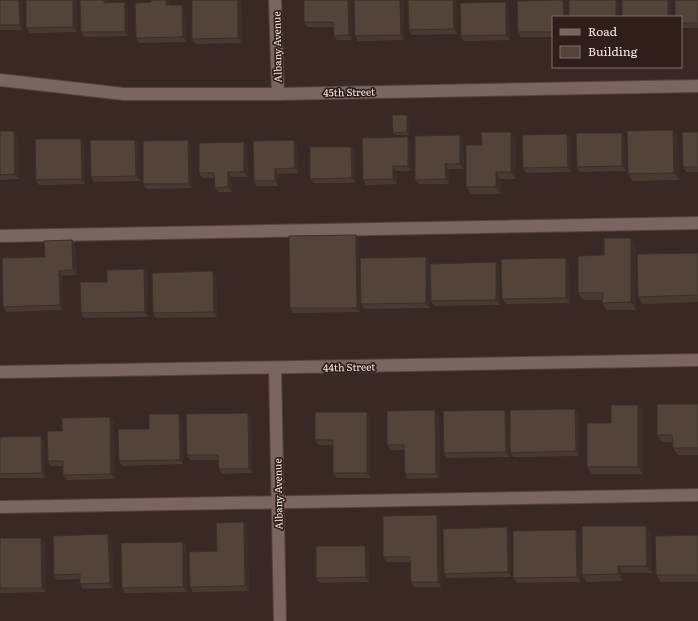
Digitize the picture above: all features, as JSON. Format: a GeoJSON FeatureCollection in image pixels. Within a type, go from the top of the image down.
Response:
{"type":"FeatureCollection","features":[{"type":"Feature","properties":{"kind":"street","name":"Albany Avenue"},"geometry":{"type":"LineString","coordinates":[[276,0],[278,94]]}},
{"type":"Feature","properties":{"kind":"street","name":"45th Street"},"geometry":{"type":"LineString","coordinates":[[0,80],[124,94],[278,94],[698,86]]}},
{"type":"Feature","properties":{"kind":"street"},"geometry":{"type":"LineString","coordinates":[[0,236],[698,223]]}},
{"type":"Feature","properties":{"kind":"street","name":"44th Street"},"geometry":{"type":"LineString","coordinates":[[0,372],[698,360]]}},
{"type":"Feature","properties":{"kind":"street","name":"Albany Avenue"},"geometry":{"type":"LineString","coordinates":[[275,368],[280,621]]}},
{"type":"Feature","properties":{"kind":"street"},"geometry":{"type":"LineString","coordinates":[[0,507],[698,495]]}},
{"type":"Feature","properties":{"kind":"building"},"geometry":{"type":"Polygon","coordinates":[[[0,0],[19,0],[20,25],[0,25],[0,0]]]}},
{"type":"Feature","properties":{"kind":"building"},"geometry":{"type":"Polygon","coordinates":[[[26,0],[73,0],[73,27],[26,28],[26,0]]]}},
{"type":"Feature","properties":{"kind":"building"},"geometry":{"type":"Polygon","coordinates":[[[80,0],[104,0],[104,3],[125,2],[125,32],[81,32],[80,0]]]}},
{"type":"Feature","properties":{"kind":"building"},"geometry":{"type":"Polygon","coordinates":[[[151,0],[166,0],[166,5],[182,5],[183,37],[136,38],[135,3],[151,2],[151,0]]]}},
{"type":"Feature","properties":{"kind":"building"},"geometry":{"type":"Polygon","coordinates":[[[192,0],[238,0],[238,38],[192,39],[192,0]]]}},
{"type":"Feature","properties":{"kind":"building"},"geometry":{"type":"Polygon","coordinates":[[[304,0],[348,0],[349,35],[334,36],[333,22],[304,22],[304,0]]]}},
{"type":"Feature","properties":{"kind":"building"},"geometry":{"type":"Polygon","coordinates":[[[354,0],[400,0],[401,35],[355,36],[354,0]]]}},
{"type":"Feature","properties":{"kind":"building"},"geometry":{"type":"Polygon","coordinates":[[[408,0],[453,0],[454,29],[409,30],[408,0]]]}},
{"type":"Feature","properties":{"kind":"building"},"geometry":{"type":"Polygon","coordinates":[[[563,0],[564,16],[552,16],[552,32],[518,32],[517,1],[563,0]]]}},
{"type":"Feature","properties":{"kind":"building"},"geometry":{"type":"Polygon","coordinates":[[[569,0],[616,0],[616,16],[569,16],[569,0]]]}},
{"type":"Feature","properties":{"kind":"building"},"geometry":{"type":"Polygon","coordinates":[[[622,0],[668,0],[668,16],[622,16],[622,0]]]}},
{"type":"Feature","properties":{"kind":"building"},"geometry":{"type":"Polygon","coordinates":[[[675,0],[698,0],[698,23],[682,23],[682,16],[675,16],[675,0]]]}},
{"type":"Feature","properties":{"kind":"building"},"geometry":{"type":"Polygon","coordinates":[[[506,2],[506,35],[461,36],[460,3],[506,2]]]}},
{"type":"Feature","properties":{"kind":"building"},"geometry":{"type":"Polygon","coordinates":[[[392,115],[407,115],[407,132],[393,133],[392,115]]]}},
{"type":"Feature","properties":{"kind":"building"},"geometry":{"type":"Polygon","coordinates":[[[673,130],[674,173],[628,174],[627,131],[673,130]]]}},
{"type":"Feature","properties":{"kind":"building"},"geometry":{"type":"Polygon","coordinates":[[[0,131],[14,131],[15,174],[0,175],[0,131]]]}},
{"type":"Feature","properties":{"kind":"building"},"geometry":{"type":"Polygon","coordinates":[[[481,132],[511,132],[511,172],[496,172],[496,187],[466,187],[466,145],[482,145],[481,132]]]}},
{"type":"Feature","properties":{"kind":"building"},"geometry":{"type":"Polygon","coordinates":[[[682,132],[698,132],[698,167],[683,167],[682,132]]]}},
{"type":"Feature","properties":{"kind":"building"},"geometry":{"type":"Polygon","coordinates":[[[576,133],[622,133],[622,166],[577,167],[576,133]]]}},
{"type":"Feature","properties":{"kind":"building"},"geometry":{"type":"Polygon","coordinates":[[[567,134],[568,167],[523,168],[522,135],[567,134]]]}},
{"type":"Feature","properties":{"kind":"building"},"geometry":{"type":"Polygon","coordinates":[[[460,135],[460,164],[445,164],[446,179],[415,180],[415,136],[460,135]]]}},
{"type":"Feature","properties":{"kind":"building"},"geometry":{"type":"Polygon","coordinates":[[[408,137],[408,166],[393,166],[393,179],[363,180],[362,138],[408,137]]]}},
{"type":"Feature","properties":{"kind":"building"},"geometry":{"type":"Polygon","coordinates":[[[35,139],[81,139],[82,179],[36,180],[35,139]]]}},
{"type":"Feature","properties":{"kind":"building"},"geometry":{"type":"Polygon","coordinates":[[[90,140],[135,140],[136,176],[91,177],[90,140]]]}},
{"type":"Feature","properties":{"kind":"building"},"geometry":{"type":"Polygon","coordinates":[[[188,140],[189,184],[143,184],[143,141],[188,140]]]}},
{"type":"Feature","properties":{"kind":"building"},"geometry":{"type":"Polygon","coordinates":[[[294,140],[295,168],[275,169],[275,181],[254,181],[253,141],[294,140]]]}},
{"type":"Feature","properties":{"kind":"building"},"geometry":{"type":"Polygon","coordinates":[[[244,142],[244,172],[228,172],[228,187],[215,188],[214,173],[199,173],[199,143],[244,142]]]}},
{"type":"Feature","properties":{"kind":"building"},"geometry":{"type":"Polygon","coordinates":[[[310,147],[351,147],[352,178],[310,179],[310,147]]]}},
{"type":"Feature","properties":{"kind":"building"},"geometry":{"type":"Polygon","coordinates":[[[356,235],[357,308],[290,308],[289,236],[356,235]]]}},
{"type":"Feature","properties":{"kind":"building"},"geometry":{"type":"Polygon","coordinates":[[[604,238],[631,238],[631,302],[602,303],[603,293],[578,293],[578,256],[604,255],[604,238]]]}},
{"type":"Feature","properties":{"kind":"building"},"geometry":{"type":"Polygon","coordinates":[[[72,240],[73,270],[59,271],[60,305],[3,307],[2,258],[45,257],[44,241],[72,240]]]}},
{"type":"Feature","properties":{"kind":"building"},"geometry":{"type":"Polygon","coordinates":[[[698,253],[698,295],[638,297],[637,254],[698,253]]]}},
{"type":"Feature","properties":{"kind":"building"},"geometry":{"type":"Polygon","coordinates":[[[426,257],[426,303],[361,304],[360,258],[426,257]]]}},
{"type":"Feature","properties":{"kind":"building"},"geometry":{"type":"Polygon","coordinates":[[[566,258],[566,298],[502,299],[501,259],[566,258]]]}},
{"type":"Feature","properties":{"kind":"building"},"geometry":{"type":"Polygon","coordinates":[[[496,262],[496,300],[431,301],[430,264],[496,262]]]}},
{"type":"Feature","properties":{"kind":"building"},"geometry":{"type":"Polygon","coordinates":[[[144,269],[145,312],[81,313],[80,282],[107,282],[107,270],[144,269]]]}},
{"type":"Feature","properties":{"kind":"building"},"geometry":{"type":"Polygon","coordinates":[[[213,271],[214,312],[153,313],[152,273],[213,271]]]}},
{"type":"Feature","properties":{"kind":"building"},"geometry":{"type":"Polygon","coordinates":[[[657,404],[698,404],[698,448],[673,448],[672,435],[657,435],[657,404]]]}},
{"type":"Feature","properties":{"kind":"building"},"geometry":{"type":"Polygon","coordinates":[[[611,405],[638,405],[638,467],[587,467],[587,423],[611,423],[611,405]]]}},
{"type":"Feature","properties":{"kind":"building"},"geometry":{"type":"Polygon","coordinates":[[[575,409],[576,451],[510,453],[510,410],[575,409]]]}},
{"type":"Feature","properties":{"kind":"building"},"geometry":{"type":"Polygon","coordinates":[[[435,410],[436,474],[405,474],[404,445],[387,445],[387,411],[435,410]]]}},
{"type":"Feature","properties":{"kind":"building"},"geometry":{"type":"Polygon","coordinates":[[[505,410],[506,452],[444,453],[443,411],[505,410]]]}},
{"type":"Feature","properties":{"kind":"building"},"geometry":{"type":"Polygon","coordinates":[[[315,412],[367,412],[367,473],[333,473],[333,440],[315,440],[315,412]]]}},
{"type":"Feature","properties":{"kind":"building"},"geometry":{"type":"Polygon","coordinates":[[[248,413],[249,469],[219,469],[218,455],[187,455],[186,414],[248,413]]]}},
{"type":"Feature","properties":{"kind":"building"},"geometry":{"type":"Polygon","coordinates":[[[149,414],[179,414],[180,460],[119,461],[118,429],[149,429],[149,414]]]}},
{"type":"Feature","properties":{"kind":"building"},"geometry":{"type":"Polygon","coordinates":[[[110,417],[111,474],[63,475],[63,461],[48,461],[47,431],[62,431],[62,418],[110,417]]]}},
{"type":"Feature","properties":{"kind":"building"},"geometry":{"type":"Polygon","coordinates":[[[41,436],[42,473],[0,474],[0,437],[41,436]]]}},
{"type":"Feature","properties":{"kind":"building"},"geometry":{"type":"Polygon","coordinates":[[[437,515],[438,582],[411,582],[410,557],[383,557],[383,516],[437,515]]]}},
{"type":"Feature","properties":{"kind":"building"},"geometry":{"type":"Polygon","coordinates":[[[244,522],[245,586],[190,587],[189,552],[217,551],[216,523],[244,522]]]}},
{"type":"Feature","properties":{"kind":"building"},"geometry":{"type":"Polygon","coordinates":[[[582,526],[646,526],[647,566],[618,566],[618,574],[582,575],[582,526]]]}},
{"type":"Feature","properties":{"kind":"building"},"geometry":{"type":"Polygon","coordinates":[[[507,527],[508,572],[444,574],[443,529],[507,527]]]}},
{"type":"Feature","properties":{"kind":"building"},"geometry":{"type":"Polygon","coordinates":[[[576,530],[577,577],[513,578],[513,531],[576,530]]]}},
{"type":"Feature","properties":{"kind":"building"},"geometry":{"type":"Polygon","coordinates":[[[108,534],[110,583],[80,584],[80,574],[54,575],[53,536],[108,534]]]}},
{"type":"Feature","properties":{"kind":"building"},"geometry":{"type":"Polygon","coordinates":[[[698,535],[698,575],[656,575],[655,536],[698,535]]]}},
{"type":"Feature","properties":{"kind":"building"},"geometry":{"type":"Polygon","coordinates":[[[0,538],[41,538],[42,588],[0,588],[0,538]]]}},
{"type":"Feature","properties":{"kind":"building"},"geometry":{"type":"Polygon","coordinates":[[[183,542],[183,587],[122,588],[121,543],[183,542]]]}},
{"type":"Feature","properties":{"kind":"building"},"geometry":{"type":"Polygon","coordinates":[[[316,546],[365,546],[366,577],[316,578],[316,546]]]}}]}
